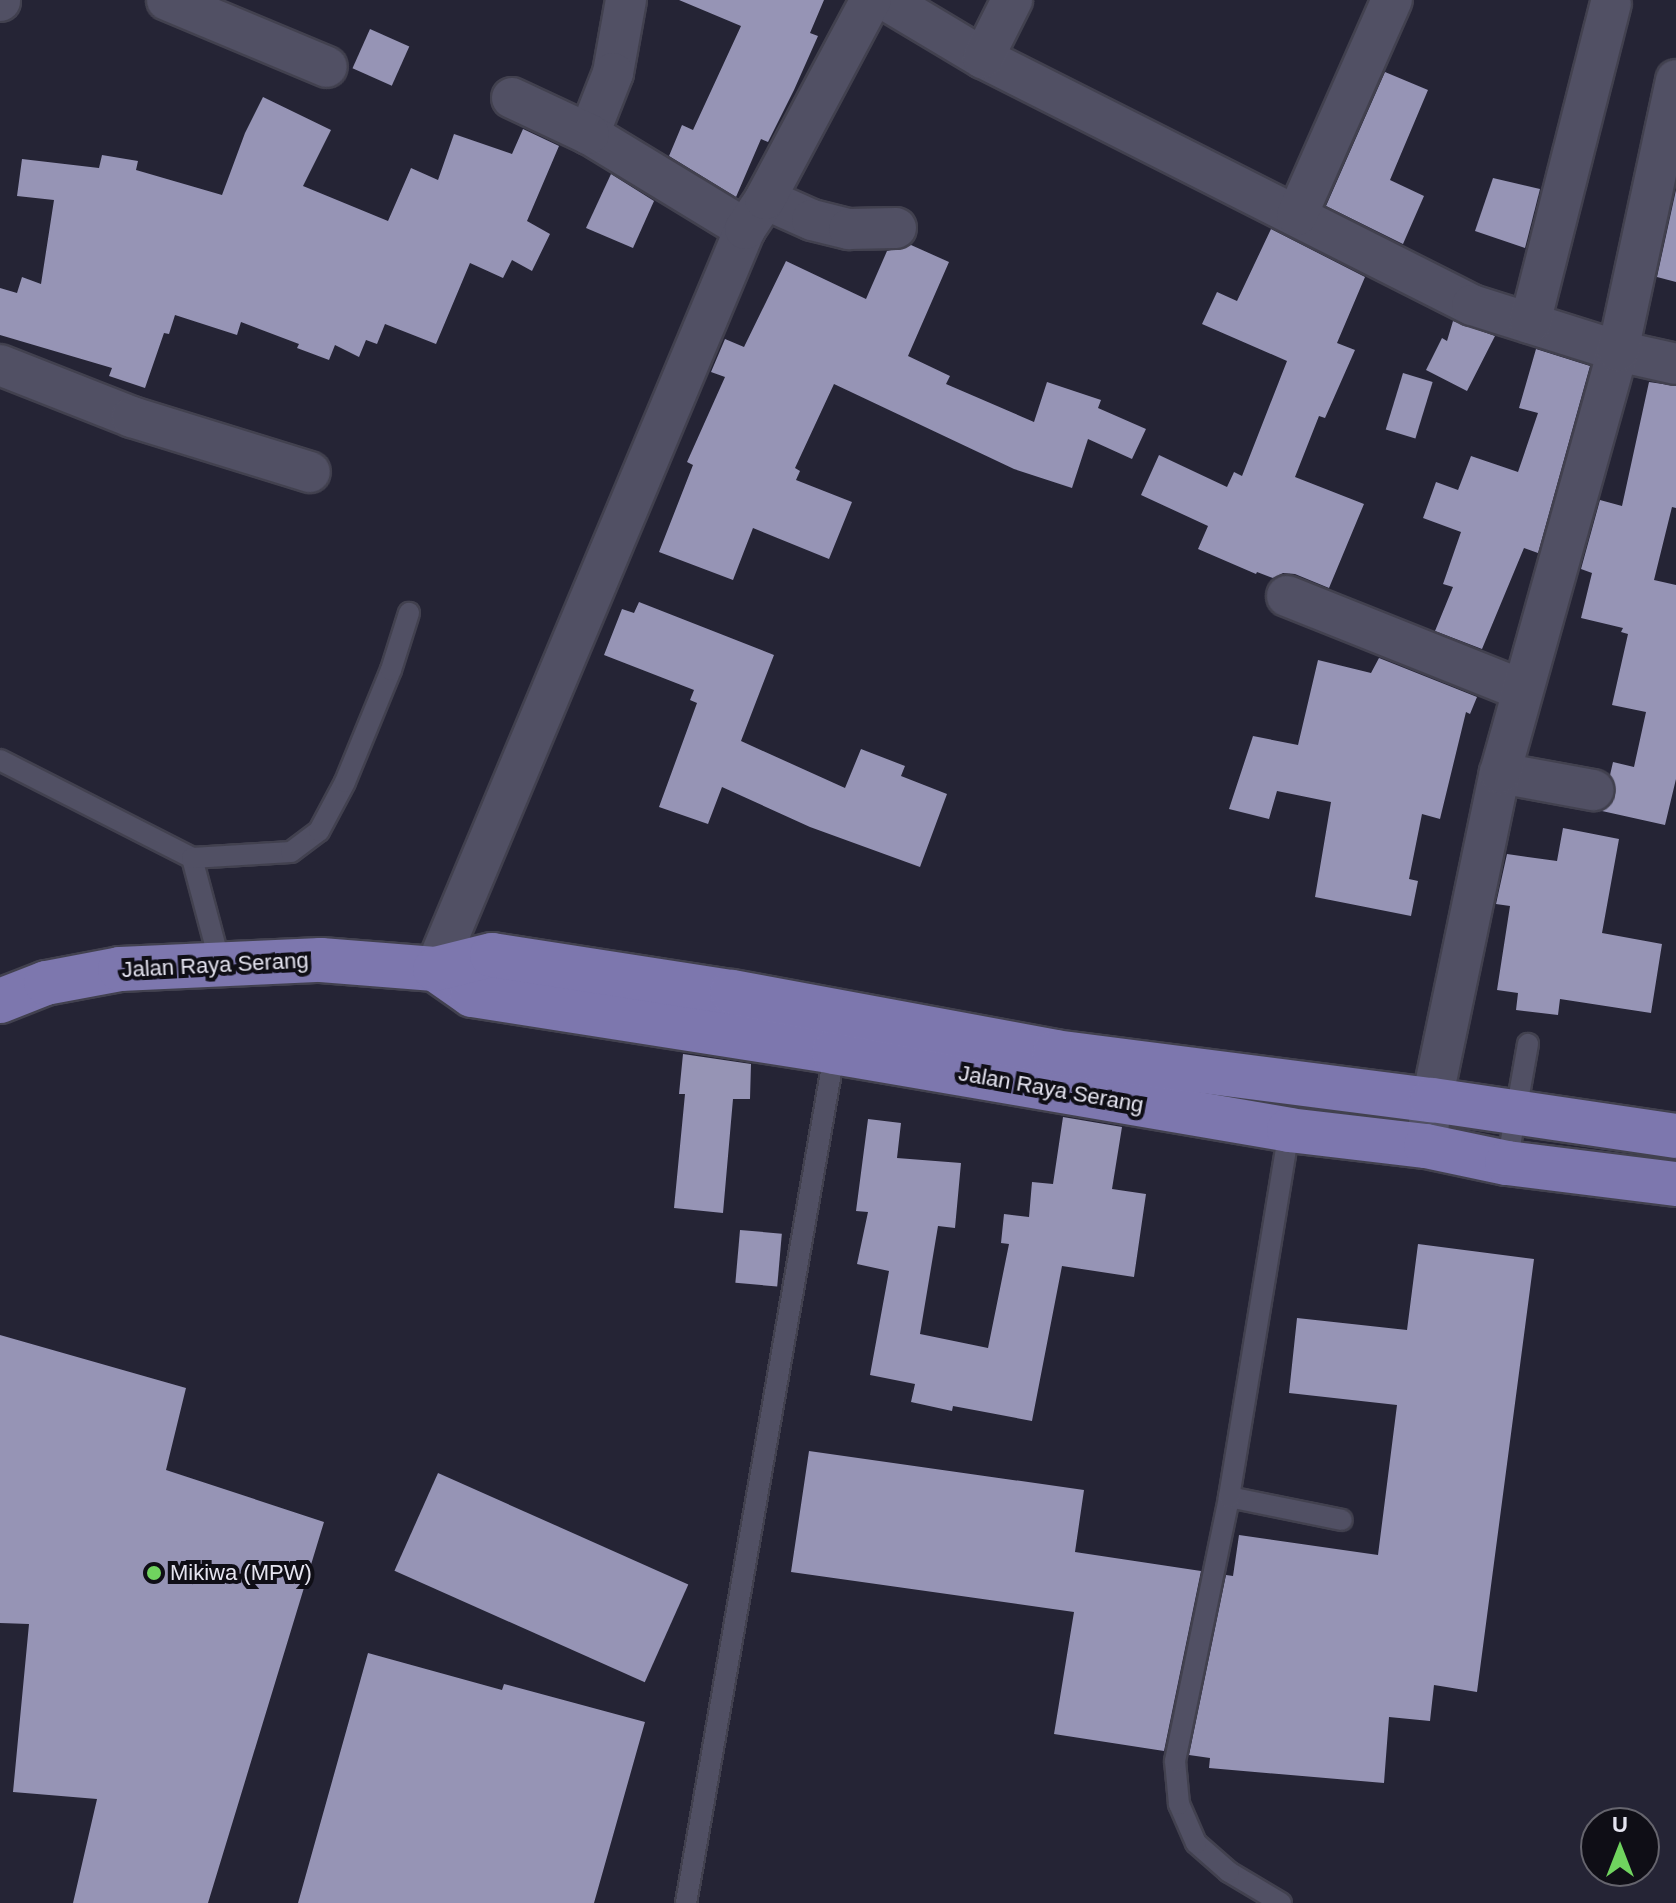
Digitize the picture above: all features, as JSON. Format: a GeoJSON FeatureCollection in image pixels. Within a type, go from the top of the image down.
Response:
{"type":"FeatureCollection","features":[{"type":"Feature","properties":{"kind":"highway","name":"Jalan Raya Serang"},"geometry":{"type":"LineString","coordinates":[[0,1001],[72,976],[120,969],[321,960],[435,969],[472,995],[1055,1052],[1432,1100],[1516,1115],[1676,1136]]}},
{"type":"Feature","properties":{"kind":"highway","name":"Jalan Raya Serang"},"geometry":{"type":"LineString","coordinates":[[838,1032],[1289,1130],[1426,1146],[1507,1163],[1676,1184]]}},
{"type":"Feature","properties":{"kind":"street"},"geometry":{"type":"LineString","coordinates":[[167,0],[327,67]]}},
{"type":"Feature","properties":{"kind":"street"},"geometry":{"type":"LineString","coordinates":[[589,134],[613,73],[626,0]]}},
{"type":"Feature","properties":{"kind":"street"},"geometry":{"type":"LineString","coordinates":[[435,969],[755,214],[871,0]]}},
{"type":"Feature","properties":{"kind":"street"},"geometry":{"type":"LineString","coordinates":[[886,0],[983,58],[1297,215],[1444,293],[1618,351],[1676,364]]}},
{"type":"Feature","properties":{"kind":"street"},"geometry":{"type":"LineString","coordinates":[[983,58],[1012,0]]}},
{"type":"Feature","properties":{"kind":"street"},"geometry":{"type":"LineString","coordinates":[[1297,215],[1392,0]]}},
{"type":"Feature","properties":{"kind":"street"},"geometry":{"type":"LineString","coordinates":[[1530,323],[1611,4]]}},
{"type":"Feature","properties":{"kind":"street"},"geometry":{"type":"LineString","coordinates":[[1426,1146],[1432,1100],[1500,773],[1618,351],[1676,80]]}},
{"type":"Feature","properties":{"kind":"street"},"geometry":{"type":"LineString","coordinates":[[512,98],[755,214],[812,220],[849,229],[896,228]]}},
{"type":"Feature","properties":{"kind":"street"},"geometry":{"type":"LineString","coordinates":[[0,365],[132,417],[310,472]]}},
{"type":"Feature","properties":{"kind":"street"},"geometry":{"type":"LineString","coordinates":[[1287,596],[1522,690]]}},
{"type":"Feature","properties":{"kind":"street"},"geometry":{"type":"LineString","coordinates":[[1500,773],[1593,790]]}},
{"type":"Feature","properties":{"kind":"lane"},"geometry":{"type":"LineString","coordinates":[[0,760],[192,858],[291,852],[319,831],[345,782],[391,670],[409,613]]}},
{"type":"Feature","properties":{"kind":"lane"},"geometry":{"type":"LineString","coordinates":[[192,858],[220,963]]}},
{"type":"Feature","properties":{"kind":"lane"},"geometry":{"type":"LineString","coordinates":[[686,1903],[838,1032]]}},
{"type":"Feature","properties":{"kind":"lane"},"geometry":{"type":"LineString","coordinates":[[1507,1163],[1528,1044]]}},
{"type":"Feature","properties":{"kind":"lane"},"geometry":{"type":"LineString","coordinates":[[1281,1903],[1229,1872],[1196,1843],[1179,1804],[1175,1761],[1229,1497],[1289,1130]]}},
{"type":"Feature","properties":{"kind":"lane"},"geometry":{"type":"LineString","coordinates":[[1229,1497],[1342,1520]]}},
{"type":"Feature","properties":{"kind":"building"},"geometry":{"type":"Polygon","coordinates":[[[679,0],[824,0],[810,33],[818,36],[794,90],[768,142],[761,139],[736,197],[669,156],[682,125],[693,130],[741,26],[679,0]]]}},
{"type":"Feature","properties":{"kind":"building"},"geometry":{"type":"Polygon","coordinates":[[[370,29],[409,46],[392,86],[353,68],[370,29]]]}},
{"type":"Feature","properties":{"kind":"building"},"geometry":{"type":"Polygon","coordinates":[[[1385,72],[1428,90],[1390,180],[1424,196],[1403,244],[1326,206],[1385,72]]]}},
{"type":"Feature","properties":{"kind":"building"},"geometry":{"type":"Polygon","coordinates":[[[263,97],[331,130],[303,186],[388,221],[411,168],[438,180],[454,134],[512,154],[523,129],[559,146],[527,221],[550,234],[532,271],[512,260],[503,278],[470,263],[436,344],[385,324],[377,344],[366,340],[359,357],[335,345],[329,360],[297,348],[299,344],[241,322],[237,335],[175,315],[169,334],[164,333],[145,388],[109,376],[112,368],[0,335],[0,288],[17,293],[22,277],[41,284],[54,200],[17,196],[22,159],[99,168],[102,155],[138,161],[136,170],[222,195],[245,133],[263,97]]]}},
{"type":"Feature","properties":{"kind":"building"},"geometry":{"type":"Polygon","coordinates":[[[611,174],[654,201],[633,248],[586,228],[611,174]]]}},
{"type":"Feature","properties":{"kind":"building"},"geometry":{"type":"Polygon","coordinates":[[[1493,178],[1540,189],[1525,248],[1475,231],[1493,178]]]}},
{"type":"Feature","properties":{"kind":"building"},"geometry":{"type":"Polygon","coordinates":[[[1676,190],[1676,282],[1657,277],[1676,190]]]}},
{"type":"Feature","properties":{"kind":"building"},"geometry":{"type":"Polygon","coordinates":[[[1271,229],[1365,277],[1337,343],[1355,350],[1325,418],[1319,416],[1295,477],[1364,504],[1329,588],[1295,574],[1283,573],[1273,578],[1256,574],[1198,549],[1208,526],[1141,495],[1159,455],[1227,487],[1234,472],[1242,476],[1287,361],[1202,324],[1217,292],[1237,301],[1271,229]]]}},
{"type":"Feature","properties":{"kind":"building"},"geometry":{"type":"Polygon","coordinates":[[[911,245],[949,262],[908,356],[950,376],[946,384],[1034,422],[1047,382],[1101,400],[1098,408],[1146,429],[1132,459],[1088,439],[1072,488],[1014,469],[834,384],[795,468],[800,471],[796,480],[852,502],[829,559],[753,528],[733,580],[659,552],[693,465],[687,462],[725,377],[711,372],[725,339],[744,347],[786,261],[866,299],[887,251],[911,245]]]}},
{"type":"Feature","properties":{"kind":"building"},"geometry":{"type":"Polygon","coordinates":[[[1453,321],[1495,336],[1467,391],[1426,370],[1442,338],[1447,341],[1453,321]]]}},
{"type":"Feature","properties":{"kind":"building"},"geometry":{"type":"Polygon","coordinates":[[[1536,349],[1590,366],[1538,553],[1524,548],[1482,649],[1435,631],[1453,587],[1443,584],[1461,532],[1423,518],[1436,482],[1458,490],[1471,456],[1518,472],[1538,413],[1519,408],[1536,349]]]}},
{"type":"Feature","properties":{"kind":"building"},"geometry":{"type":"Polygon","coordinates":[[[1403,373],[1433,382],[1415,438],[1386,429],[1403,373]]]}},
{"type":"Feature","properties":{"kind":"building"},"geometry":{"type":"Polygon","coordinates":[[[1649,382],[1676,386],[1676,508],[1672,507],[1654,580],[1676,585],[1676,779],[1665,825],[1602,811],[1615,795],[1610,775],[1613,762],[1634,767],[1646,712],[1612,705],[1628,634],[1621,632],[1623,628],[1581,618],[1592,573],[1581,569],[1600,500],[1622,506],[1649,382]]]}},
{"type":"Feature","properties":{"kind":"building"},"geometry":{"type":"Polygon","coordinates":[[[639,602],[774,655],[741,741],[845,788],[861,749],[905,766],[901,776],[947,794],[920,867],[810,827],[722,787],[708,824],[659,807],[697,703],[690,700],[694,690],[604,655],[622,609],[634,613],[639,602]]]}},
{"type":"Feature","properties":{"kind":"building"},"geometry":{"type":"Polygon","coordinates":[[[1379,658],[1477,697],[1470,714],[1466,712],[1440,819],[1422,814],[1409,879],[1418,881],[1411,916],[1315,897],[1331,802],[1277,791],[1269,819],[1229,809],[1253,736],[1298,745],[1318,660],[1371,673],[1379,658]]]}},
{"type":"Feature","properties":{"kind":"building"},"geometry":{"type":"Polygon","coordinates":[[[1563,828],[1619,839],[1602,933],[1662,944],[1651,1013],[1560,999],[1558,1015],[1516,1010],[1518,993],[1497,990],[1510,906],[1496,904],[1507,854],[1557,861],[1563,828]]]}},
{"type":"Feature","properties":{"kind":"building"},"geometry":{"type":"Polygon","coordinates":[[[683,1054],[751,1064],[750,1099],[733,1099],[723,1213],[674,1208],[685,1094],[679,1094],[683,1054]]]}},
{"type":"Feature","properties":{"kind":"building"},"geometry":{"type":"Polygon","coordinates":[[[1063,1117],[1122,1127],[1112,1189],[1146,1194],[1134,1277],[1062,1266],[1032,1421],[953,1406],[952,1411],[911,1402],[915,1384],[870,1375],[889,1271],[857,1264],[868,1212],[856,1211],[868,1119],[901,1123],[897,1158],[961,1163],[955,1228],[938,1226],[920,1334],[988,1348],[1009,1244],[1001,1243],[1004,1214],[1029,1217],[1032,1182],[1053,1184],[1063,1117]]]}},
{"type":"Feature","properties":{"kind":"building"},"geometry":{"type":"Polygon","coordinates":[[[740,1230],[782,1234],[777,1286],[735,1283],[740,1230]]]}},
{"type":"Feature","properties":{"kind":"building"},"geometry":{"type":"Polygon","coordinates":[[[1418,1244],[1534,1259],[1477,1692],[1434,1685],[1430,1721],[1389,1717],[1384,1783],[1209,1768],[1210,1758],[1189,1755],[1226,1575],[1233,1576],[1239,1535],[1378,1555],[1397,1405],[1289,1393],[1297,1318],[1407,1330],[1418,1244]]]}},
{"type":"Feature","properties":{"kind":"building","name":"Mikiwa (MPW)"},"geometry":{"type":"Polygon","coordinates":[[[0,1335],[186,1388],[166,1470],[324,1522],[208,1903],[73,1903],[97,1799],[13,1792],[29,1624],[0,1623],[0,1335]]]}},
{"type":"Feature","properties":{"kind":"building"},"geometry":{"type":"Polygon","coordinates":[[[809,1451],[1084,1490],[1075,1552],[1201,1571],[1164,1751],[1054,1734],[1074,1612],[791,1572],[809,1451]]]}},
{"type":"Feature","properties":{"kind":"building"},"geometry":{"type":"Polygon","coordinates":[[[438,1473],[688,1584],[645,1682],[394,1571],[438,1473]]]}},
{"type":"Feature","properties":{"kind":"building"},"geometry":{"type":"Polygon","coordinates":[[[368,1653],[502,1690],[504,1684],[645,1722],[594,1903],[298,1903],[368,1653]]]}},
{"type":"Feature","properties":{"kind":"place","name":"Mikiwa (MPW)"},"geometry":{"type":"Point","coordinates":[154,1573]}}]}
